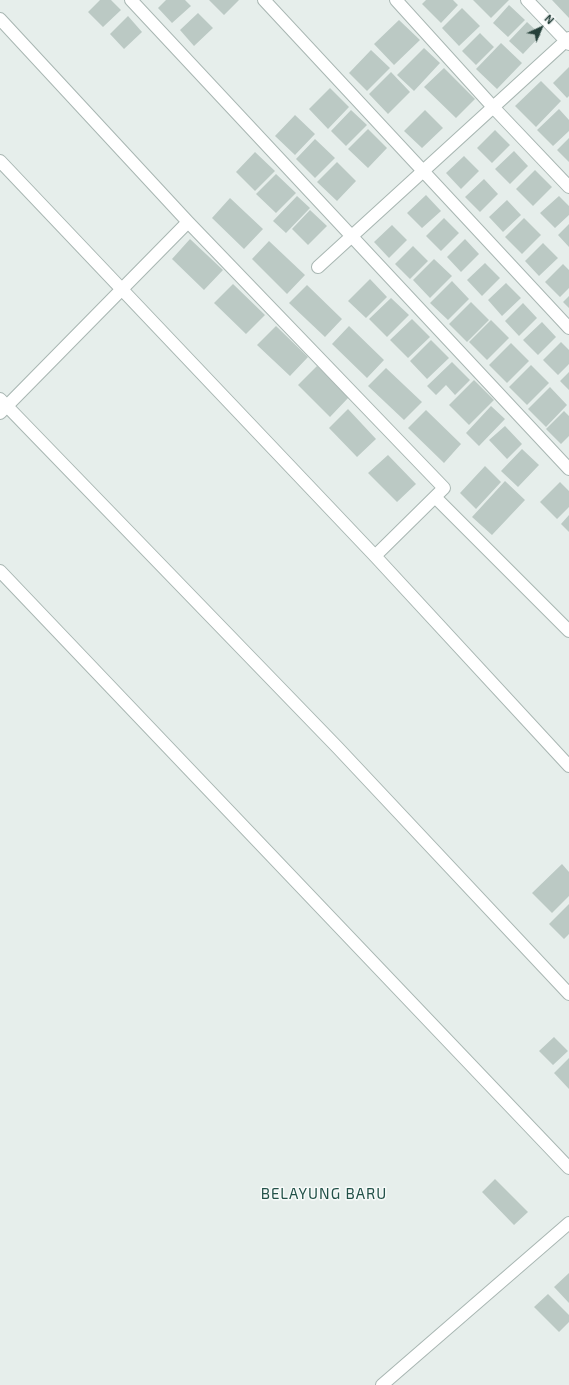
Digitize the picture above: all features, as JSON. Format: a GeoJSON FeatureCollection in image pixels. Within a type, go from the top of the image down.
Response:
{"type":"FeatureCollection","features":[{"type":"Feature","properties":{"kind":"street"},"geometry":{"type":"LineString","coordinates":[[130,0],[568,467]]}},
{"type":"Feature","properties":{"kind":"street"},"geometry":{"type":"LineString","coordinates":[[264,0],[569,328]]}},
{"type":"Feature","properties":{"kind":"street"},"geometry":{"type":"LineString","coordinates":[[396,0],[493,107],[569,187]]}},
{"type":"Feature","properties":{"kind":"street"},"geometry":{"type":"LineString","coordinates":[[318,267],[493,107],[568,41],[527,0]]}},
{"type":"Feature","properties":{"kind":"street"},"geometry":{"type":"LineString","coordinates":[[0,19],[188,222],[444,488],[375,556]]}},
{"type":"Feature","properties":{"kind":"street"},"geometry":{"type":"LineString","coordinates":[[0,161],[375,556],[569,766]]}},
{"type":"Feature","properties":{"kind":"street"},"geometry":{"type":"LineString","coordinates":[[188,222],[2,406],[338,748],[569,994]]}},
{"type":"Feature","properties":{"kind":"street"},"geometry":{"type":"LineString","coordinates":[[435,497],[569,631]]}},
{"type":"Feature","properties":{"kind":"street"},"geometry":{"type":"LineString","coordinates":[[0,571],[569,1168]]}},
{"type":"Feature","properties":{"kind":"street"},"geometry":{"type":"LineString","coordinates":[[382,1385],[569,1223]]}},
{"type":"Feature","properties":{"kind":"building"},"geometry":{"type":"Polygon","coordinates":[[[100,0],[111,0],[121,10],[103,27],[88,12],[100,0]]]}},
{"type":"Feature","properties":{"kind":"building"},"geometry":{"type":"Polygon","coordinates":[[[166,0],[185,0],[191,6],[172,23],[158,8],[166,0]]]}},
{"type":"Feature","properties":{"kind":"building"},"geometry":{"type":"Polygon","coordinates":[[[209,0],[239,0],[224,15],[209,0]]]}},
{"type":"Feature","properties":{"kind":"building"},"geometry":{"type":"Polygon","coordinates":[[[426,0],[453,0],[458,5],[441,23],[422,4],[426,0]]]}},
{"type":"Feature","properties":{"kind":"building"},"geometry":{"type":"Polygon","coordinates":[[[473,0],[509,0],[491,18],[473,0]]]}},
{"type":"Feature","properties":{"kind":"building"},"geometry":{"type":"Polygon","coordinates":[[[552,0],[569,0],[569,18],[552,0]]]}},
{"type":"Feature","properties":{"kind":"building"},"geometry":{"type":"Polygon","coordinates":[[[509,5],[525,20],[508,37],[493,23],[509,5]]]}},
{"type":"Feature","properties":{"kind":"building"},"geometry":{"type":"Polygon","coordinates":[[[462,8],[480,26],[459,46],[442,28],[462,8]]]}},
{"type":"Feature","properties":{"kind":"building"},"geometry":{"type":"Polygon","coordinates":[[[198,13],[213,28],[194,46],[180,30],[198,13]]]}},
{"type":"Feature","properties":{"kind":"building"},"geometry":{"type":"Polygon","coordinates":[[[128,16],[142,32],[124,49],[110,34],[128,16]]]}},
{"type":"Feature","properties":{"kind":"building"},"geometry":{"type":"Polygon","coordinates":[[[399,20],[420,40],[394,65],[374,44],[399,20]]]}},
{"type":"Feature","properties":{"kind":"building"},"geometry":{"type":"Polygon","coordinates":[[[527,22],[541,35],[523,54],[509,41],[527,22]]]}},
{"type":"Feature","properties":{"kind":"building"},"geometry":{"type":"Polygon","coordinates":[[[480,33],[494,47],[476,65],[462,51],[480,33]]]}},
{"type":"Feature","properties":{"kind":"building"},"geometry":{"type":"Polygon","coordinates":[[[501,43],[522,63],[497,89],[476,69],[501,43]]]}},
{"type":"Feature","properties":{"kind":"building"},"geometry":{"type":"Polygon","coordinates":[[[424,48],[440,63],[414,91],[397,75],[424,48]]]}},
{"type":"Feature","properties":{"kind":"building"},"geometry":{"type":"Polygon","coordinates":[[[371,50],[390,68],[367,91],[349,73],[371,50]]]}},
{"type":"Feature","properties":{"kind":"building"},"geometry":{"type":"Polygon","coordinates":[[[569,67],[569,96],[567,98],[553,83],[569,67]]]}},
{"type":"Feature","properties":{"kind":"building"},"geometry":{"type":"Polygon","coordinates":[[[444,68],[475,99],[456,118],[424,87],[444,68]]]}},
{"type":"Feature","properties":{"kind":"building"},"geometry":{"type":"Polygon","coordinates":[[[391,72],[410,92],[388,114],[369,94],[391,72]]]}},
{"type":"Feature","properties":{"kind":"building"},"geometry":{"type":"Polygon","coordinates":[[[541,81],[561,101],[536,127],[515,106],[541,81]]]}},
{"type":"Feature","properties":{"kind":"building"},"geometry":{"type":"Polygon","coordinates":[[[330,88],[349,107],[328,129],[309,109],[330,88]]]}},
{"type":"Feature","properties":{"kind":"building"},"geometry":{"type":"Polygon","coordinates":[[[559,109],[569,120],[569,131],[553,146],[537,130],[559,109]]]}},
{"type":"Feature","properties":{"kind":"building"},"geometry":{"type":"Polygon","coordinates":[[[351,110],[367,125],[346,146],[331,131],[351,110]]]}},
{"type":"Feature","properties":{"kind":"building"},"geometry":{"type":"Polygon","coordinates":[[[425,110],[443,128],[422,148],[404,131],[425,110]]]}},
{"type":"Feature","properties":{"kind":"building"},"geometry":{"type":"Polygon","coordinates":[[[295,115],[315,134],[295,155],[275,136],[295,115]]]}},
{"type":"Feature","properties":{"kind":"building"},"geometry":{"type":"Polygon","coordinates":[[[368,129],[387,148],[368,168],[348,149],[368,129]]]}},
{"type":"Feature","properties":{"kind":"building"},"geometry":{"type":"Polygon","coordinates":[[[495,130],[510,145],[492,163],[477,148],[495,130]]]}},
{"type":"Feature","properties":{"kind":"building"},"geometry":{"type":"Polygon","coordinates":[[[569,138],[569,162],[557,150],[569,138]]]}},
{"type":"Feature","properties":{"kind":"building"},"geometry":{"type":"Polygon","coordinates":[[[315,139],[335,158],[315,178],[296,159],[315,139]]]}},
{"type":"Feature","properties":{"kind":"building"},"geometry":{"type":"Polygon","coordinates":[[[514,151],[528,166],[510,184],[495,169],[514,151]]]}},
{"type":"Feature","properties":{"kind":"building"},"geometry":{"type":"Polygon","coordinates":[[[255,152],[275,171],[255,191],[236,172],[255,152]]]}},
{"type":"Feature","properties":{"kind":"building"},"geometry":{"type":"Polygon","coordinates":[[[464,156],[479,171],[461,189],[446,173],[464,156]]]}},
{"type":"Feature","properties":{"kind":"building"},"geometry":{"type":"Polygon","coordinates":[[[337,162],[356,181],[337,201],[317,182],[337,162]]]}},
{"type":"Feature","properties":{"kind":"building"},"geometry":{"type":"Polygon","coordinates":[[[535,170],[552,187],[533,206],[516,189],[535,170]]]}},
{"type":"Feature","properties":{"kind":"building"},"geometry":{"type":"Polygon","coordinates":[[[276,174],[296,193],[276,213],[256,194],[276,174]]]}},
{"type":"Feature","properties":{"kind":"building"},"geometry":{"type":"Polygon","coordinates":[[[484,179],[498,194],[480,212],[465,197],[484,179]]]}},
{"type":"Feature","properties":{"kind":"building"},"geometry":{"type":"Polygon","coordinates":[[[426,195],[441,211],[422,228],[407,213],[426,195]]]}},
{"type":"Feature","properties":{"kind":"building"},"geometry":{"type":"Polygon","coordinates":[[[297,196],[310,208],[286,233],[273,221],[297,196]]]}},
{"type":"Feature","properties":{"kind":"building"},"geometry":{"type":"Polygon","coordinates":[[[559,196],[569,206],[569,215],[555,228],[540,213],[559,196]]]}},
{"type":"Feature","properties":{"kind":"building"},"geometry":{"type":"Polygon","coordinates":[[[230,198],[263,229],[244,249],[212,218],[230,198]]]}},
{"type":"Feature","properties":{"kind":"building"},"geometry":{"type":"Polygon","coordinates":[[[507,200],[521,215],[503,232],[489,217],[507,200]]]}},
{"type":"Feature","properties":{"kind":"building"},"geometry":{"type":"Polygon","coordinates":[[[310,210],[327,226],[308,245],[292,229],[310,210]]]}},
{"type":"Feature","properties":{"kind":"building"},"geometry":{"type":"Polygon","coordinates":[[[444,218],[459,233],[441,251],[426,236],[444,218]]]}},
{"type":"Feature","properties":{"kind":"building"},"geometry":{"type":"Polygon","coordinates":[[[524,218],[541,235],[522,254],[505,237],[524,218]]]}},
{"type":"Feature","properties":{"kind":"building"},"geometry":{"type":"Polygon","coordinates":[[[569,224],[569,247],[558,235],[569,224]]]}},
{"type":"Feature","properties":{"kind":"building"},"geometry":{"type":"Polygon","coordinates":[[[392,225],[407,240],[389,258],[374,242],[392,225]]]}},
{"type":"Feature","properties":{"kind":"building"},"geometry":{"type":"Polygon","coordinates":[[[190,239],[223,270],[204,290],[172,259],[190,239]]]}},
{"type":"Feature","properties":{"kind":"building"},"geometry":{"type":"Polygon","coordinates":[[[465,239],[479,254],[461,272],[447,257],[465,239]]]}},
{"type":"Feature","properties":{"kind":"building"},"geometry":{"type":"Polygon","coordinates":[[[269,241],[305,275],[287,294],[252,259],[269,241]]]}},
{"type":"Feature","properties":{"kind":"building"},"geometry":{"type":"Polygon","coordinates":[[[543,243],[558,258],[539,276],[525,261],[543,243]]]}},
{"type":"Feature","properties":{"kind":"building"},"geometry":{"type":"Polygon","coordinates":[[[413,246],[428,261],[410,279],[395,264],[413,246]]]}},
{"type":"Feature","properties":{"kind":"building"},"geometry":{"type":"Polygon","coordinates":[[[434,259],[452,276],[430,298],[413,280],[434,259]]]}},
{"type":"Feature","properties":{"kind":"building"},"geometry":{"type":"Polygon","coordinates":[[[485,263],[500,278],[482,296],[467,280],[485,263]]]}},
{"type":"Feature","properties":{"kind":"building"},"geometry":{"type":"Polygon","coordinates":[[[563,264],[569,270],[569,288],[560,297],[545,282],[563,264]]]}},
{"type":"Feature","properties":{"kind":"building"},"geometry":{"type":"Polygon","coordinates":[[[370,279],[387,297],[366,318],[348,301],[370,279]]]}},
{"type":"Feature","properties":{"kind":"building"},"geometry":{"type":"Polygon","coordinates":[[[452,281],[469,299],[448,320],[430,303],[452,281]]]}},
{"type":"Feature","properties":{"kind":"building"},"geometry":{"type":"Polygon","coordinates":[[[506,283],[521,298],[502,316],[488,300],[506,283]]]}},
{"type":"Feature","properties":{"kind":"building"},"geometry":{"type":"Polygon","coordinates":[[[233,284],[265,315],[246,334],[214,303],[233,284]]]}},
{"type":"Feature","properties":{"kind":"building"},"geometry":{"type":"Polygon","coordinates":[[[307,285],[342,319],[325,337],[289,303],[307,285]]]}},
{"type":"Feature","properties":{"kind":"building"},"geometry":{"type":"Polygon","coordinates":[[[569,296],[569,308],[563,302],[569,296]]]}},
{"type":"Feature","properties":{"kind":"building"},"geometry":{"type":"Polygon","coordinates":[[[391,298],[409,315],[387,337],[369,319],[391,298]]]}},
{"type":"Feature","properties":{"kind":"building"},"geometry":{"type":"Polygon","coordinates":[[[471,302],[489,320],[467,342],[449,324],[471,302]]]}},
{"type":"Feature","properties":{"kind":"building"},"geometry":{"type":"Polygon","coordinates":[[[523,303],[537,318],[519,336],[505,321],[523,303]]]}},
{"type":"Feature","properties":{"kind":"building"},"geometry":{"type":"Polygon","coordinates":[[[412,319],[430,337],[408,358],[390,340],[412,319]]]}},
{"type":"Feature","properties":{"kind":"building"},"geometry":{"type":"Polygon","coordinates":[[[491,320],[509,338],[487,360],[469,342],[491,320]]]}},
{"type":"Feature","properties":{"kind":"building"},"geometry":{"type":"Polygon","coordinates":[[[542,322],[556,337],[538,355],[523,340],[542,322]]]}},
{"type":"Feature","properties":{"kind":"building"},"geometry":{"type":"Polygon","coordinates":[[[276,326],[308,357],[290,376],[257,345],[276,326]]]}},
{"type":"Feature","properties":{"kind":"building"},"geometry":{"type":"Polygon","coordinates":[[[349,326],[384,360],[367,378],[332,344],[349,326]]]}},
{"type":"Feature","properties":{"kind":"building"},"geometry":{"type":"Polygon","coordinates":[[[431,340],[449,358],[427,379],[410,361],[431,340]]]}},
{"type":"Feature","properties":{"kind":"building"},"geometry":{"type":"Polygon","coordinates":[[[561,342],[569,350],[569,364],[558,375],[543,360],[561,342]]]}},
{"type":"Feature","properties":{"kind":"building"},"geometry":{"type":"Polygon","coordinates":[[[511,343],[529,361],[507,383],[489,365],[511,343]]]}},
{"type":"Feature","properties":{"kind":"building"},"geometry":{"type":"Polygon","coordinates":[[[452,362],[470,380],[455,395],[446,385],[436,395],[427,386],[452,362]]]}},
{"type":"Feature","properties":{"kind":"building"},"geometry":{"type":"Polygon","coordinates":[[[531,365],[549,383],[527,405],[509,387],[531,365]]]}},
{"type":"Feature","properties":{"kind":"building"},"geometry":{"type":"Polygon","coordinates":[[[317,366],[349,397],[330,417],[298,385],[317,366]]]}},
{"type":"Feature","properties":{"kind":"building"},"geometry":{"type":"Polygon","coordinates":[[[386,368],[422,402],[404,420],[368,386],[386,368]]]}},
{"type":"Feature","properties":{"kind":"building"},"geometry":{"type":"Polygon","coordinates":[[[569,372],[569,390],[560,381],[569,372]]]}},
{"type":"Feature","properties":{"kind":"building"},"geometry":{"type":"Polygon","coordinates":[[[474,380],[494,400],[469,425],[449,405],[474,380]]]}},
{"type":"Feature","properties":{"kind":"building"},"geometry":{"type":"Polygon","coordinates":[[[550,387],[567,405],[546,427],[528,409],[550,387]]]}},
{"type":"Feature","properties":{"kind":"building"},"geometry":{"type":"Polygon","coordinates":[[[491,406],[505,419],[479,446],[466,433],[491,406]]]}},
{"type":"Feature","properties":{"kind":"building"},"geometry":{"type":"Polygon","coordinates":[[[348,409],[376,439],[357,457],[329,428],[348,409]]]}},
{"type":"Feature","properties":{"kind":"building"},"geometry":{"type":"Polygon","coordinates":[[[426,410],[461,444],[444,463],[408,428],[426,410]]]}},
{"type":"Feature","properties":{"kind":"building"},"geometry":{"type":"Polygon","coordinates":[[[564,411],[569,416],[569,436],[561,444],[546,429],[564,411]]]}},
{"type":"Feature","properties":{"kind":"building"},"geometry":{"type":"Polygon","coordinates":[[[505,426],[522,444],[507,459],[489,440],[505,426]]]}},
{"type":"Feature","properties":{"kind":"building"},"geometry":{"type":"Polygon","coordinates":[[[522,449],[539,465],[518,487],[501,471],[522,449]]]}},
{"type":"Feature","properties":{"kind":"building"},"geometry":{"type":"Polygon","coordinates":[[[388,455],[416,484],[397,502],[368,473],[388,455]]]}},
{"type":"Feature","properties":{"kind":"building"},"geometry":{"type":"Polygon","coordinates":[[[485,466],[501,482],[476,509],[460,493],[485,466]]]}},
{"type":"Feature","properties":{"kind":"building"},"geometry":{"type":"Polygon","coordinates":[[[505,481],[525,500],[492,535],[472,517],[505,481]]]}},
{"type":"Feature","properties":{"kind":"building"},"geometry":{"type":"Polygon","coordinates":[[[560,482],[569,491],[569,507],[557,519],[540,502],[560,482]]]}},
{"type":"Feature","properties":{"kind":"building"},"geometry":{"type":"Polygon","coordinates":[[[569,515],[569,532],[561,524],[569,515]]]}},
{"type":"Feature","properties":{"kind":"building"},"geometry":{"type":"Polygon","coordinates":[[[562,864],[569,872],[569,896],[552,913],[532,893],[562,864]]]}},
{"type":"Feature","properties":{"kind":"building"},"geometry":{"type":"Polygon","coordinates":[[[569,904],[569,934],[564,939],[549,924],[569,904]]]}},
{"type":"Feature","properties":{"kind":"building"},"geometry":{"type":"Polygon","coordinates":[[[554,1037],[568,1051],[553,1065],[539,1051],[554,1037]]]}},
{"type":"Feature","properties":{"kind":"building"},"geometry":{"type":"Polygon","coordinates":[[[569,1058],[569,1089],[554,1073],[569,1058]]]}},
{"type":"Feature","properties":{"kind":"building"},"geometry":{"type":"Polygon","coordinates":[[[495,1179],[528,1212],[514,1225],[482,1192],[495,1179]]]}},
{"type":"Feature","properties":{"kind":"building"},"geometry":{"type":"Polygon","coordinates":[[[569,1273],[569,1303],[554,1287],[569,1273]]]}},
{"type":"Feature","properties":{"kind":"building"},"geometry":{"type":"Polygon","coordinates":[[[548,1294],[569,1315],[569,1322],[559,1332],[534,1307],[548,1294]]]}},
{"type":"Feature","properties":{"kind":"district","name":"BELAYUNG BARU"},"geometry":{"type":"Point","coordinates":[324,1194]}}]}
